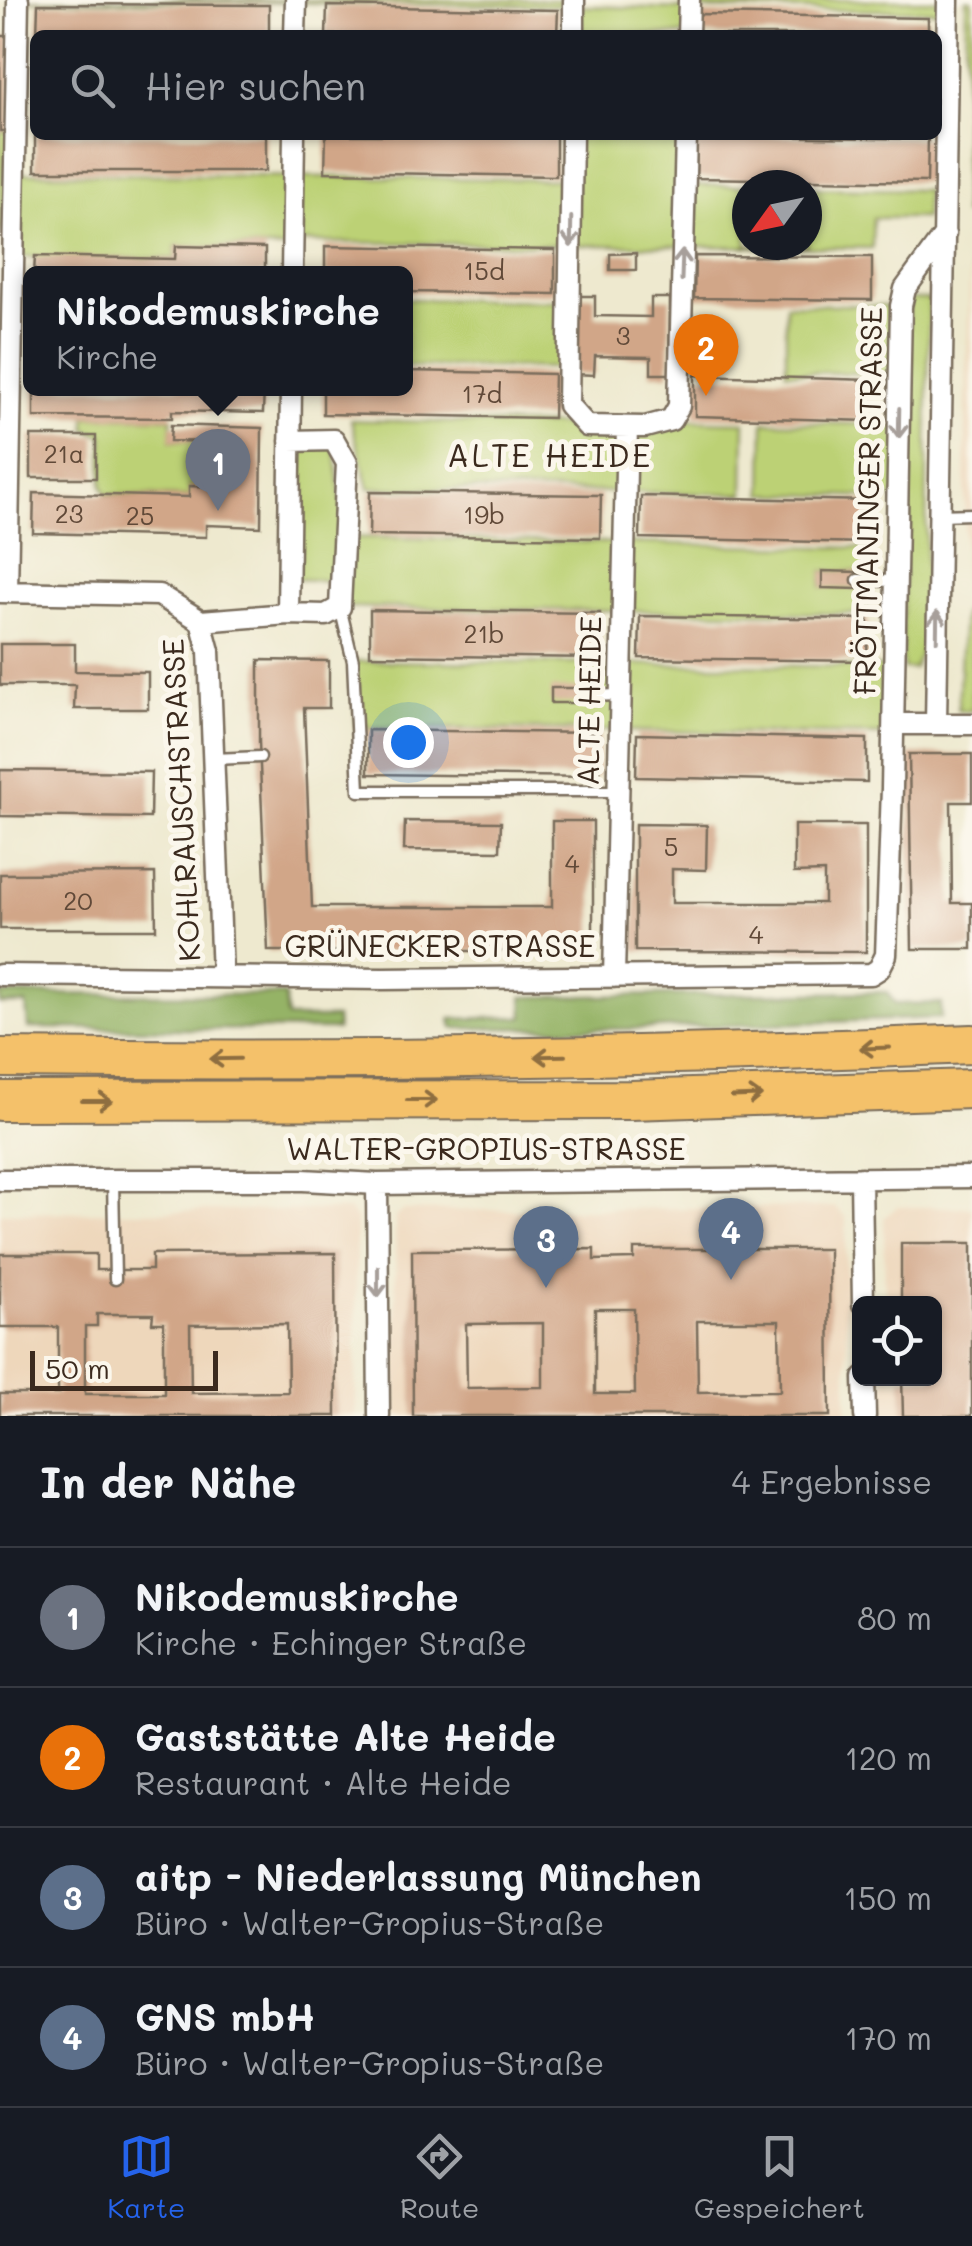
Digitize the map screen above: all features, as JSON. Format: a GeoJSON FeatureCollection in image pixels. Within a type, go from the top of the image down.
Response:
{"type":"FeatureCollection","features":[{"type":"Feature","properties":{"kind":"highway"},"geometry":{"type":"LineString","coordinates":[[0,1058],[662,1055],[972,1044]]}},
{"type":"Feature","properties":{"kind":"highway"},"geometry":{"type":"LineString","coordinates":[[0,1102],[631,1100],[972,1089]]}},
{"type":"Feature","properties":{"kind":"street"},"geometry":{"type":"LineString","coordinates":[[18,0],[7,230],[4,592],[159,595],[201,621],[326,615],[340,607],[347,463],[334,440],[290,440]]}},
{"type":"Feature","properties":{"kind":"street"},"geometry":{"type":"LineString","coordinates":[[295,30],[296,0]]}},
{"type":"Feature","properties":{"kind":"street"},"geometry":{"type":"LineString","coordinates":[[574,0],[574,30]]}},
{"type":"Feature","properties":{"kind":"street"},"geometry":{"type":"LineString","coordinates":[[688,30],[689,0]]}},
{"type":"Feature","properties":{"kind":"street"},"geometry":{"type":"LineString","coordinates":[[936,723],[948,0]]}},
{"type":"Feature","properties":{"kind":"street"},"geometry":{"type":"LineString","coordinates":[[292,266],[294,140]]}},
{"type":"Feature","properties":{"kind":"street"},"geometry":{"type":"LineString","coordinates":[[572,140],[568,405],[586,426],[645,428],[671,420],[679,406],[686,140]]}},
{"type":"Feature","properties":{"kind":"street","name":"FRÖTTMANINGER STRASSE"},"geometry":{"type":"LineString","coordinates":[[879,969],[886,956],[894,724],[901,306],[904,289],[944,234]]}},
{"type":"Feature","properties":{"kind":"street"},"geometry":{"type":"LineString","coordinates":[[288,614],[291,396]]}},
{"type":"Feature","properties":{"kind":"street","name":"ALTE HEIDE"},"geometry":{"type":"LineString","coordinates":[[614,977],[627,427]]}},
{"type":"Feature","properties":{"kind":"street","name":"KOHLRAUSCHSTRASSE"},"geometry":{"type":"LineString","coordinates":[[201,621],[208,651],[222,975]]}},
{"type":"Feature","properties":{"kind":"street","name":"FRÖTTMANINGER STRASSE"},"geometry":{"type":"LineString","coordinates":[[894,724],[972,724]]}},
{"type":"Feature","properties":{"kind":"street","name":"GRÜNECKER STRASSE"},"geometry":{"type":"LineString","coordinates":[[0,975],[383,979],[871,974],[879,969]]}},
{"type":"Feature","properties":{"kind":"street"},"geometry":{"type":"LineString","coordinates":[[862,1178],[863,1296]]}},
{"type":"Feature","properties":{"kind":"street","name":"WALTER-GROPIUS-STRASSE"},"geometry":{"type":"LineString","coordinates":[[0,1180],[302,1180],[377,1184],[972,1178]]}},
{"type":"Feature","properties":{"kind":"street"},"geometry":{"type":"LineString","coordinates":[[377,1184],[379,1416]]}},
{"type":"Feature","properties":{"kind":"street"},"geometry":{"type":"LineString","coordinates":[[864,1386],[865,1416]]}},
{"type":"Feature","properties":{"kind":"lane"},"geometry":{"type":"LineString","coordinates":[[938,515],[972,514]]}},
{"type":"Feature","properties":{"kind":"lane"},"geometry":{"type":"LineString","coordinates":[[858,580],[896,581]]}},
{"type":"Feature","properties":{"kind":"lane"},"geometry":{"type":"LineString","coordinates":[[340,607],[352,660],[359,791],[618,791]]}},
{"type":"Feature","properties":{"kind":"lane"},"geometry":{"type":"LineString","coordinates":[[586,696],[620,695]]}},
{"type":"Feature","properties":{"kind":"lane"},"geometry":{"type":"LineString","coordinates":[[214,759],[260,756]]}},
{"type":"Feature","properties":{"kind":"lane"},"geometry":{"type":"LineString","coordinates":[[112,1180],[114,1279]]}},
{"type":"Feature","properties":{"kind":"shaded area"},"geometry":{"type":"Polygon","coordinates":[[[971,214],[972,613],[963,613],[967,365],[971,214]]]}},
{"type":"Feature","properties":{"kind":"shaded area"},"geometry":{"type":"Polygon","coordinates":[[[835,1207],[846,1218],[847,1416],[397,1416],[395,1217],[403,1211],[835,1207]]]}},
{"type":"Feature","properties":{"kind":"shaded area"},"geometry":{"type":"Polygon","coordinates":[[[897,1207],[972,1207],[972,1416],[885,1416],[885,1386],[942,1386],[942,1296],[885,1296],[884,1218],[897,1207]]]}},
{"type":"Feature","properties":{"kind":"shaded area"},"geometry":{"type":"Polygon","coordinates":[[[348,1210],[356,1219],[356,1416],[0,1416],[0,1213],[348,1210]]]}},
{"type":"Feature","properties":{"kind":"green space"},"geometry":{"type":"Polygon","coordinates":[[[18,0],[574,0],[575,6],[688,9],[689,0],[948,0],[948,11],[689,9],[688,30],[574,30],[574,6],[18,0]]]}},
{"type":"Feature","properties":{"kind":"green space"},"geometry":{"type":"Polygon","coordinates":[[[966,0],[972,0],[972,214],[963,214],[966,0]]]}},
{"type":"Feature","properties":{"kind":"green space"},"geometry":{"type":"Polygon","coordinates":[[[0,131],[9,131],[16,173],[571,180],[572,140],[686,140],[685,185],[732,186],[732,247],[293,242],[293,249],[176,246],[175,259],[14,257],[14,230],[0,230],[0,131]]]}},
{"type":"Feature","properties":{"kind":"green space"},"geometry":{"type":"Polygon","coordinates":[[[822,188],[926,190],[925,218],[873,218],[872,248],[822,247],[822,188]]]}},
{"type":"Feature","properties":{"kind":"green space"},"geometry":{"type":"Polygon","coordinates":[[[413,299],[570,301],[569,368],[413,366],[413,299]]]}},
{"type":"Feature","properties":{"kind":"green space"},"geometry":{"type":"Polygon","coordinates":[[[909,299],[929,299],[925,640],[914,669],[904,669],[902,658],[909,299]]]}},
{"type":"Feature","properties":{"kind":"green space"},"geometry":{"type":"Polygon","coordinates":[[[786,304],[901,306],[900,374],[786,372],[786,304]]]}},
{"type":"Feature","properties":{"kind":"green space"},"geometry":{"type":"Polygon","coordinates":[[[86,417],[172,418],[171,441],[230,442],[229,487],[189,486],[189,497],[106,494],[102,486],[103,436],[86,429],[86,417]]]}},
{"type":"Feature","properties":{"kind":"green space"},"geometry":{"type":"Polygon","coordinates":[[[351,420],[645,427],[671,420],[745,422],[744,494],[369,488],[351,420]]]}},
{"type":"Feature","properties":{"kind":"green space"},"geometry":{"type":"Polygon","coordinates":[[[764,422],[899,425],[898,497],[763,494],[764,422]]]}},
{"type":"Feature","properties":{"kind":"green space"},"geometry":{"type":"Polygon","coordinates":[[[334,440],[345,537],[868,548],[868,572],[823,571],[822,587],[868,589],[867,614],[340,607],[343,581],[289,579],[290,441],[334,440]]]}},
{"type":"Feature","properties":{"kind":"green space"},"geometry":{"type":"Polygon","coordinates":[[[963,613],[972,613],[972,711],[958,711],[963,613]]]}},
{"type":"Feature","properties":{"kind":"green space"},"geometry":{"type":"Polygon","coordinates":[[[353,661],[895,667],[893,735],[356,727],[353,661]]]}},
{"type":"Feature","properties":{"kind":"green space"},"geometry":{"type":"Polygon","coordinates":[[[887,992],[895,1004],[941,1003],[941,1018],[630,1029],[453,1028],[451,1019],[524,1017],[523,997],[887,992]]]}},
{"type":"Feature","properties":{"kind":"green space"},"geometry":{"type":"Polygon","coordinates":[[[0,994],[285,995],[287,1018],[336,1018],[337,1030],[28,1028],[26,1004],[0,1004],[0,994]]]}},
{"type":"Feature","properties":{"kind":"building"},"geometry":{"type":"Polygon","coordinates":[[[38,4],[269,5],[269,30],[37,30],[38,4]]]}},
{"type":"Feature","properties":{"kind":"building"},"geometry":{"type":"Polygon","coordinates":[[[327,6],[558,10],[557,30],[326,30],[327,6]]]}},
{"type":"Feature","properties":{"kind":"building"},"geometry":{"type":"Polygon","coordinates":[[[698,14],[928,18],[928,30],[697,30],[698,14]]]}},
{"type":"Feature","properties":{"kind":"building"},"geometry":{"type":"Polygon","coordinates":[[[0,36],[11,36],[9,131],[0,131],[0,36]]]}},
{"type":"Feature","properties":{"kind":"building"},"geometry":{"type":"Polygon","coordinates":[[[35,140],[266,140],[266,171],[35,171],[35,140]]]}},
{"type":"Feature","properties":{"kind":"building"},"geometry":{"type":"Polygon","coordinates":[[[326,140],[556,140],[556,176],[325,172],[326,140]]]}},
{"type":"Feature","properties":{"kind":"building"},"geometry":{"type":"Polygon","coordinates":[[[697,140],[928,140],[927,182],[822,180],[822,170],[732,170],[732,179],[696,178],[697,140]]]}},
{"type":"Feature","properties":{"kind":"building"},"geometry":{"type":"Polygon","coordinates":[[[176,246],[265,248],[265,266],[34,266],[35,256],[175,259],[176,246]]]}},
{"type":"Feature","properties":{"kind":"building"},"geometry":{"type":"Polygon","coordinates":[[[325,246],[555,250],[555,294],[413,292],[413,266],[325,266],[325,246]]]}},
{"type":"Feature","properties":{"kind":"building"},"geometry":{"type":"Polygon","coordinates":[[[636,253],[636,270],[610,270],[610,254],[636,253]]]}},
{"type":"Feature","properties":{"kind":"building"},"geometry":{"type":"Polygon","coordinates":[[[695,256],[732,256],[732,260],[872,257],[872,300],[694,298],[695,256]]]}},
{"type":"Feature","properties":{"kind":"building"},"geometry":{"type":"Polygon","coordinates":[[[576,296],[595,296],[595,316],[651,317],[651,298],[670,298],[669,374],[651,374],[651,357],[595,356],[594,375],[575,374],[576,296]]]}},
{"type":"Feature","properties":{"kind":"building"},"geometry":{"type":"Polygon","coordinates":[[[413,371],[554,374],[553,418],[323,414],[323,396],[413,396],[413,371]]]}},
{"type":"Feature","properties":{"kind":"building"},"geometry":{"type":"Polygon","coordinates":[[[695,375],[871,380],[869,421],[695,416],[695,375]]]}},
{"type":"Feature","properties":{"kind":"building"},"geometry":{"type":"Polygon","coordinates":[[[34,396],[264,396],[263,413],[172,411],[172,418],[34,417],[34,396]]]}},
{"type":"Feature","properties":{"kind":"building"},"geometry":{"type":"Polygon","coordinates":[[[171,425],[262,428],[261,527],[206,525],[206,537],[33,533],[34,493],[189,497],[189,486],[229,487],[230,442],[170,441],[171,425]]]}},
{"type":"Feature","properties":{"kind":"building"},"geometry":{"type":"Polygon","coordinates":[[[31,436],[96,436],[96,478],[31,478],[31,436]]]}},
{"type":"Feature","properties":{"kind":"building"},"geometry":{"type":"Polygon","coordinates":[[[370,492],[601,495],[600,538],[369,535],[370,492]]]}},
{"type":"Feature","properties":{"kind":"building"},"geometry":{"type":"Polygon","coordinates":[[[641,496],[872,501],[871,543],[640,538],[641,496]]]}},
{"type":"Feature","properties":{"kind":"building"},"geometry":{"type":"Polygon","coordinates":[[[822,571],[858,572],[858,589],[822,588],[822,571]]]}},
{"type":"Feature","properties":{"kind":"building"},"geometry":{"type":"Polygon","coordinates":[[[370,610],[600,613],[600,658],[370,655],[370,610]]]}},
{"type":"Feature","properties":{"kind":"building"},"geometry":{"type":"Polygon","coordinates":[[[640,616],[868,619],[867,661],[639,658],[640,616]]]}},
{"type":"Feature","properties":{"kind":"building"},"geometry":{"type":"Polygon","coordinates":[[[0,644],[75,644],[75,671],[148,672],[148,709],[74,709],[75,685],[0,685],[0,644]]]}},
{"type":"Feature","properties":{"kind":"building"},"geometry":{"type":"Polygon","coordinates":[[[259,660],[329,661],[329,708],[304,708],[312,907],[552,907],[552,821],[593,821],[593,951],[268,951],[259,660]]]}},
{"type":"Feature","properties":{"kind":"building"},"geometry":{"type":"Polygon","coordinates":[[[551,688],[586,688],[586,703],[551,703],[551,688]]]}},
{"type":"Feature","properties":{"kind":"building"},"geometry":{"type":"Polygon","coordinates":[[[368,730],[599,733],[599,777],[368,774],[368,730]]]}},
{"type":"Feature","properties":{"kind":"building"},"geometry":{"type":"Polygon","coordinates":[[[637,734],[867,739],[867,782],[636,777],[637,734]]]}},
{"type":"Feature","properties":{"kind":"building"},"geometry":{"type":"Polygon","coordinates":[[[909,754],[972,754],[972,802],[951,802],[952,903],[972,903],[972,949],[912,949],[909,754]]]}},
{"type":"Feature","properties":{"kind":"building"},"geometry":{"type":"Polygon","coordinates":[[[0,770],[151,772],[150,818],[0,816],[0,770]]]}},
{"type":"Feature","properties":{"kind":"building"},"geometry":{"type":"Polygon","coordinates":[[[405,821],[501,822],[500,851],[404,850],[405,821]]]}},
{"type":"Feature","properties":{"kind":"building"},"geometry":{"type":"Polygon","coordinates":[[[635,824],[707,825],[706,870],[672,869],[672,903],[824,903],[824,872],[794,873],[794,825],[866,825],[866,952],[635,951],[635,824]]]}},
{"type":"Feature","properties":{"kind":"building"},"geometry":{"type":"Polygon","coordinates":[[[155,873],[156,929],[0,929],[0,874],[155,873]]]}},
{"type":"Feature","properties":{"kind":"building"},"geometry":{"type":"Polygon","coordinates":[[[901,1243],[972,1243],[972,1416],[903,1416],[902,1386],[942,1386],[942,1296],[901,1296],[901,1243]]]}},
{"type":"Feature","properties":{"kind":"building"},"geometry":{"type":"Polygon","coordinates":[[[594,1249],[594,1260],[634,1259],[634,1249],[829,1249],[830,1416],[413,1416],[412,1250],[594,1249]],[[595,1309],[595,1394],[635,1394],[634,1309],[595,1309]],[[697,1321],[698,1392],[780,1391],[779,1321],[697,1321]],[[543,1323],[466,1324],[467,1388],[543,1387],[543,1323]]]}},
{"type":"Feature","properties":{"kind":"building"},"geometry":{"type":"Polygon","coordinates":[[[335,1253],[336,1416],[0,1416],[0,1394],[58,1394],[58,1327],[0,1327],[0,1254],[96,1254],[96,1270],[152,1270],[152,1254],[335,1253]],[[97,1314],[97,1326],[85,1326],[85,1394],[164,1394],[164,1323],[152,1323],[153,1314],[97,1314]],[[287,1324],[190,1325],[191,1393],[288,1392],[287,1324]]]}},
{"type":"Feature","properties":{"kind":"place","name":"Gaststätte Alte Heide"},"geometry":{"type":"Point","coordinates":[706,396]}},
{"type":"Feature","properties":{"kind":"place","name":"Nikodemuskirche"},"geometry":{"type":"Point","coordinates":[218,511]}},
{"type":"Feature","properties":{"kind":"place","name":"GNS mbH"},"geometry":{"type":"Point","coordinates":[731,1280]}},
{"type":"Feature","properties":{"kind":"place","name":"aitp - Niederlassung München"},"geometry":{"type":"Point","coordinates":[546,1288]}},
{"type":"Feature","properties":{"kind":"district","name":"ALTE HEIDE"},"geometry":{"type":"Point","coordinates":[550,456]}}]}
